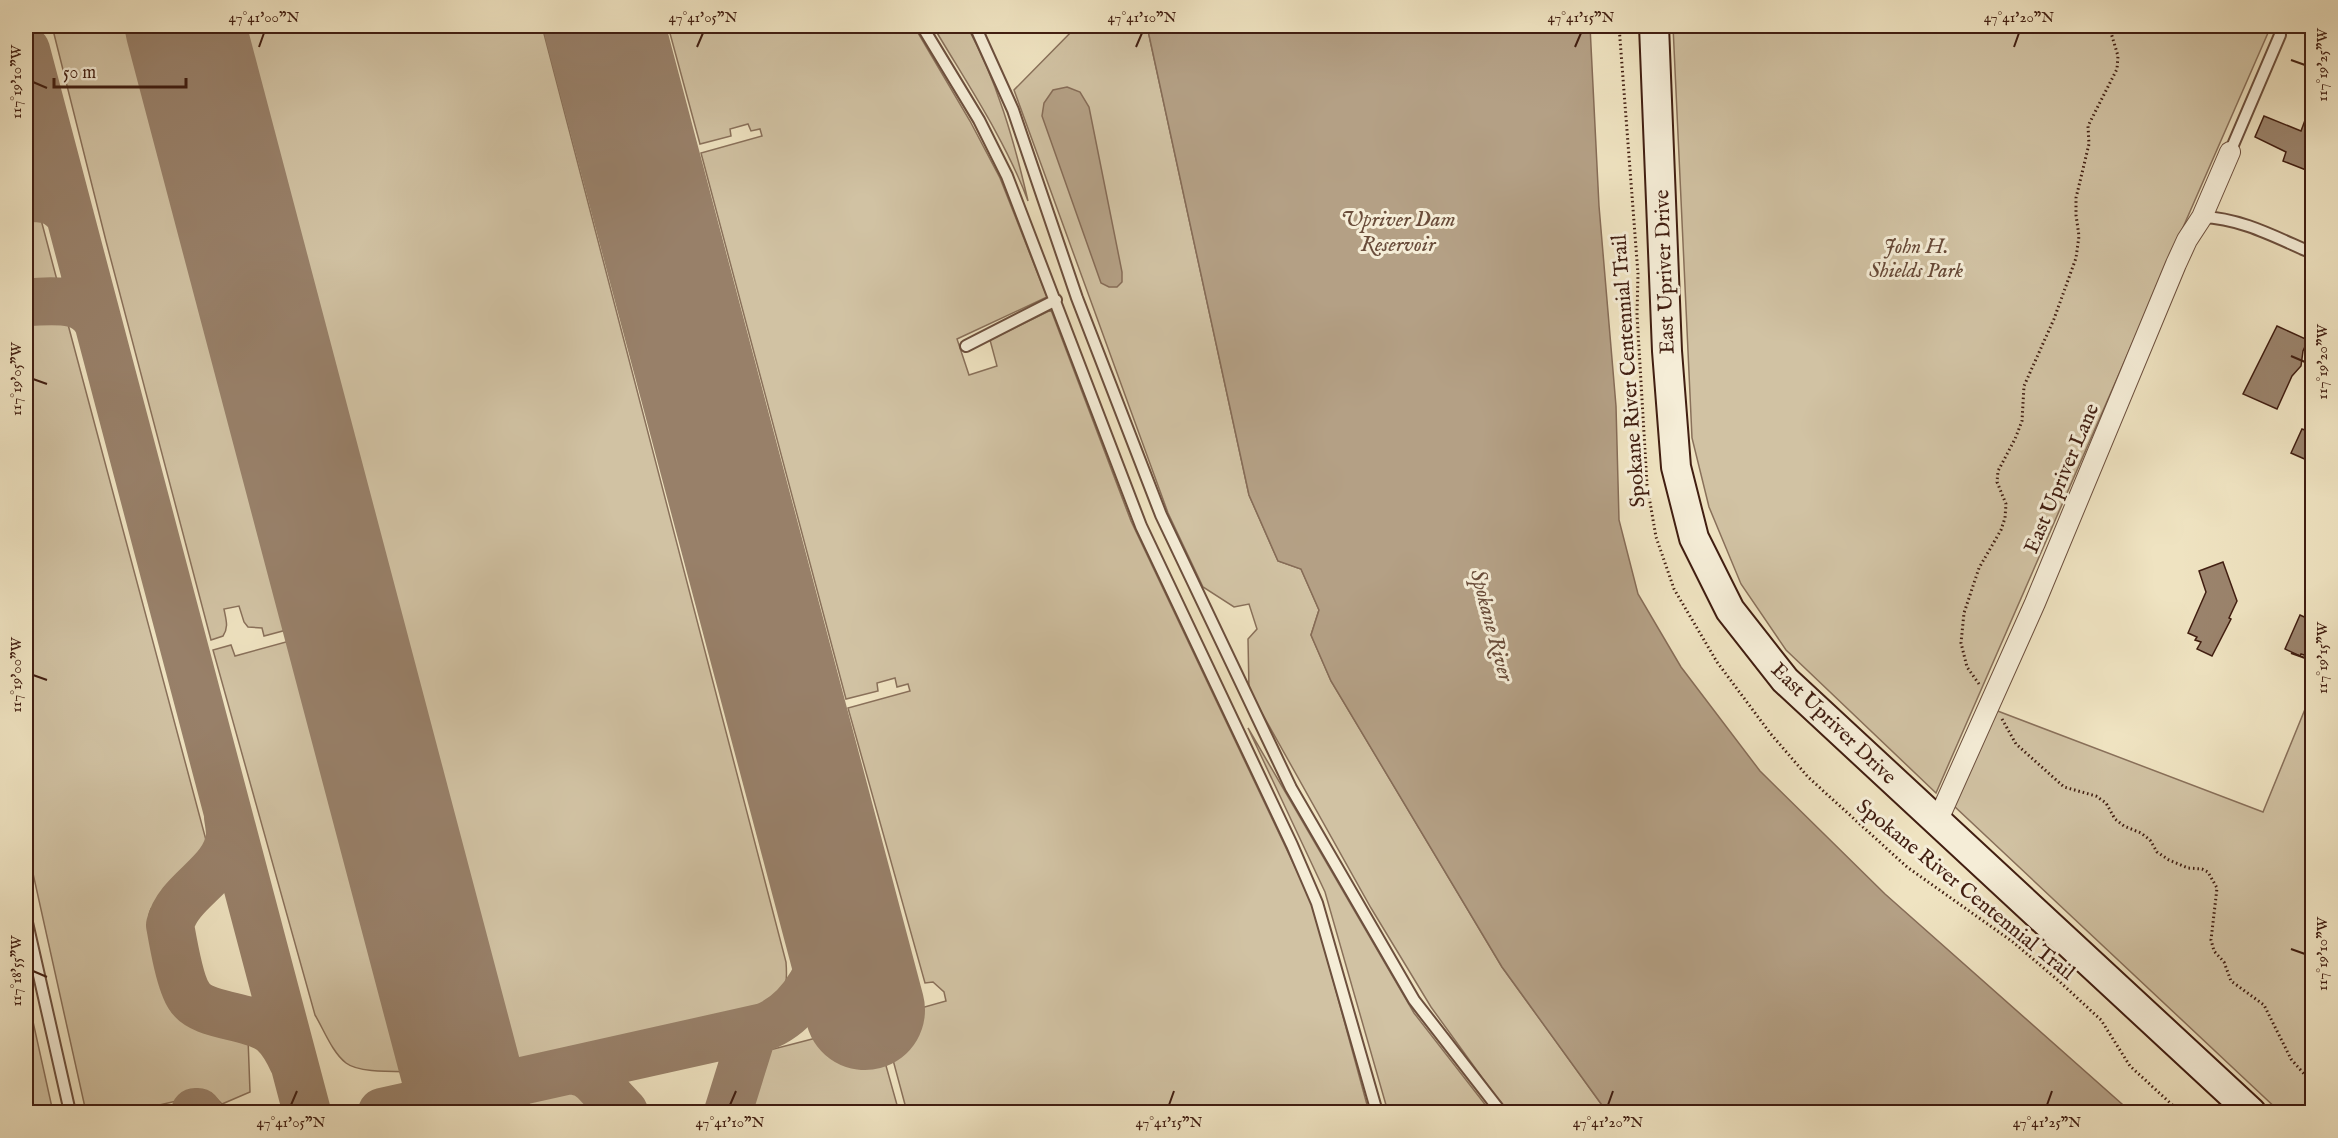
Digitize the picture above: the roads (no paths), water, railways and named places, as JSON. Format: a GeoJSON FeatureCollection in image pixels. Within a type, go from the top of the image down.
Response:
{"type":"FeatureCollection","features":[{"type":"Feature","properties":{"kind":"main road","name":"East Upriver Drive"},"geometry":{"type":"LineString","coordinates":[[1654,26],[1667,351],[1676,467],[1694,538],[1730,610],[1785,680],[2251,1113]]}},
{"type":"Feature","properties":{"kind":"street","name":"East Upriver Lane"},"geometry":{"type":"LineString","coordinates":[[1937,822],[2035,603],[2176,264],[2187,240],[2202,217],[2230,152]]}},
{"type":"Feature","properties":{"kind":"lane"},"geometry":{"type":"LineString","coordinates":[[922,26],[979,120],[1007,176],[1141,526],[1292,845],[1317,903],[1377,1113]]}},
{"type":"Feature","properties":{"kind":"lane"},"geometry":{"type":"LineString","coordinates":[[988,26],[977,29],[1013,110],[1077,298],[1161,515],[1286,778],[1414,1000],[1500,1113]]}},
{"type":"Feature","properties":{"kind":"lane"},"geometry":{"type":"LineString","coordinates":[[2230,152],[2280,35]]}},
{"type":"Feature","properties":{"kind":"lane"},"geometry":{"type":"LineString","coordinates":[[2202,217],[2222,218],[2241,223],[2313,253]]}},
{"type":"Feature","properties":{"kind":"lane"},"geometry":{"type":"LineString","coordinates":[[966,346],[1056,300]]}},
{"type":"Feature","properties":{"kind":"lane"},"geometry":{"type":"LineString","coordinates":[[26,918],[70,1113]]}},
{"type":"Feature","properties":{"kind":"water","name":"Upriver Dam Reservoir"},"geometry":{"type":"Polygon","coordinates":[[[1147,26],[1590,26],[1599,206],[1616,406],[1619,520],[1638,594],[1681,667],[1760,771],[1885,894],[2131,1112],[1607,1112],[1502,967],[1331,681],[1311,635],[1319,610],[1301,569],[1278,561],[1249,495],[1147,26]]]}},
{"type":"Feature","properties":{"kind":"water"},"geometry":{"type":"Polygon","coordinates":[[[1067,87],[1080,92],[1089,107],[1122,272],[1122,282],[1117,287],[1109,287],[1101,283],[1042,116],[1044,103],[1053,90],[1067,87]]]}},
{"type":"Feature","properties":{"kind":"park label","name":"John H. Shields Park"},"geometry":{"type":"Point","coordinates":[1916,258]}},
{"type":"Feature","properties":{"kind":"water label","name":"Spokane River"},"geometry":{"type":"Point","coordinates":[1493,625]}}]}
